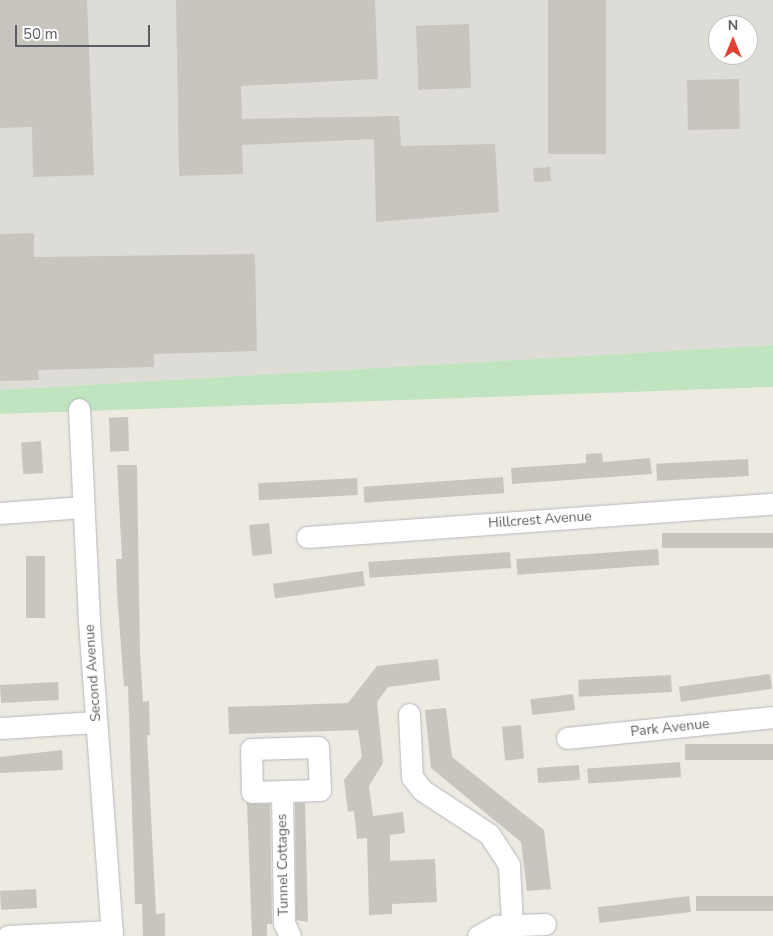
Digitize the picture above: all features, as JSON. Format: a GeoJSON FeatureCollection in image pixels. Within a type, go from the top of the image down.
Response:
{"type":"FeatureCollection","features":[{"type":"Feature","properties":{"kind":"street","name":"Second Avenue"},"geometry":{"type":"LineString","coordinates":[[80,409],[83,507],[96,722],[112,934]]}},
{"type":"Feature","properties":{"kind":"street","name":"Hillcrest Avenue"},"geometry":{"type":"LineString","coordinates":[[307,537],[773,504]]}},
{"type":"Feature","properties":{"kind":"street"},"geometry":{"type":"LineString","coordinates":[[0,513],[83,507]]}},
{"type":"Feature","properties":{"kind":"street"},"geometry":{"type":"LineString","coordinates":[[409,714],[412,777],[422,790],[489,834],[509,865],[512,924]]}},
{"type":"Feature","properties":{"kind":"street","name":"Park Avenue"},"geometry":{"type":"LineString","coordinates":[[566,738],[773,717]]}},
{"type":"Feature","properties":{"kind":"street"},"geometry":{"type":"LineString","coordinates":[[0,728],[96,722]]}},
{"type":"Feature","properties":{"kind":"street","name":"Tunnel Cottages"},"geometry":{"type":"LineString","coordinates":[[282,792],[284,923],[290,936]]}},
{"type":"Feature","properties":{"kind":"street"},"geometry":{"type":"LineString","coordinates":[[478,936],[496,926],[545,924]]}},
{"type":"Feature","properties":{"kind":"street"},"geometry":{"type":"LineString","coordinates":[[8,936],[112,934]]}},
{"type":"Feature","properties":{"kind":"shaded area"},"geometry":{"type":"Polygon","coordinates":[[[0,0],[773,0],[773,345],[0,390],[0,0]]]}},
{"type":"Feature","properties":{"kind":"green space"},"geometry":{"type":"Polygon","coordinates":[[[773,345],[773,387],[0,414],[0,390],[773,345]]]}},
{"type":"Feature","properties":{"kind":"building"},"geometry":{"type":"Polygon","coordinates":[[[0,0],[87,0],[94,175],[33,177],[32,127],[0,128],[0,0]]]}},
{"type":"Feature","properties":{"kind":"building"},"geometry":{"type":"Polygon","coordinates":[[[176,0],[375,0],[378,79],[241,86],[242,119],[399,116],[401,146],[495,144],[499,212],[376,222],[374,139],[242,145],[243,174],[179,176],[176,0]]]}},
{"type":"Feature","properties":{"kind":"building"},"geometry":{"type":"Polygon","coordinates":[[[548,0],[606,0],[606,154],[548,154],[548,0]]]}},
{"type":"Feature","properties":{"kind":"building"},"geometry":{"type":"Polygon","coordinates":[[[469,24],[471,88],[418,90],[416,26],[469,24]]]}},
{"type":"Feature","properties":{"kind":"building"},"geometry":{"type":"Polygon","coordinates":[[[739,79],[740,129],[688,130],[687,80],[739,79]]]}},
{"type":"Feature","properties":{"kind":"building"},"geometry":{"type":"Polygon","coordinates":[[[550,167],[551,181],[534,182],[533,168],[550,167]]]}},
{"type":"Feature","properties":{"kind":"building"},"geometry":{"type":"Polygon","coordinates":[[[34,233],[34,257],[255,254],[257,351],[154,354],[154,367],[38,370],[39,380],[0,381],[0,234],[34,233]]]}},
{"type":"Feature","properties":{"kind":"building"},"geometry":{"type":"Polygon","coordinates":[[[128,417],[129,451],[110,452],[109,418],[128,417]]]}},
{"type":"Feature","properties":{"kind":"building"},"geometry":{"type":"Polygon","coordinates":[[[41,441],[43,473],[23,474],[21,442],[41,441]]]}},
{"type":"Feature","properties":{"kind":"building"},"geometry":{"type":"Polygon","coordinates":[[[602,453],[603,462],[650,458],[652,474],[512,484],[511,468],[586,463],[586,454],[602,453]]]}},
{"type":"Feature","properties":{"kind":"building"},"geometry":{"type":"Polygon","coordinates":[[[748,459],[749,476],[657,481],[656,464],[748,459]]]}},
{"type":"Feature","properties":{"kind":"building"},"geometry":{"type":"Polygon","coordinates":[[[117,465],[137,465],[140,654],[143,702],[149,701],[150,735],[147,735],[156,914],[165,913],[165,936],[143,936],[142,904],[135,904],[128,686],[124,686],[117,593],[116,559],[122,559],[117,465]]]}},
{"type":"Feature","properties":{"kind":"building"},"geometry":{"type":"Polygon","coordinates":[[[503,477],[504,493],[364,503],[363,487],[503,477]]]}},
{"type":"Feature","properties":{"kind":"building"},"geometry":{"type":"Polygon","coordinates":[[[357,478],[358,495],[259,500],[258,483],[357,478]]]}},
{"type":"Feature","properties":{"kind":"building"},"geometry":{"type":"Polygon","coordinates":[[[269,523],[272,554],[252,556],[249,525],[269,523]]]}},
{"type":"Feature","properties":{"kind":"building"},"geometry":{"type":"Polygon","coordinates":[[[662,533],[773,533],[773,548],[662,548],[662,533]]]}},
{"type":"Feature","properties":{"kind":"building"},"geometry":{"type":"Polygon","coordinates":[[[658,549],[659,565],[517,575],[516,559],[658,549]]]}},
{"type":"Feature","properties":{"kind":"building"},"geometry":{"type":"Polygon","coordinates":[[[510,552],[511,568],[369,578],[368,562],[510,552]]]}},
{"type":"Feature","properties":{"kind":"building"},"geometry":{"type":"Polygon","coordinates":[[[26,556],[45,556],[45,618],[26,618],[26,556]]]}},
{"type":"Feature","properties":{"kind":"building"},"geometry":{"type":"Polygon","coordinates":[[[363,571],[365,586],[275,599],[273,584],[363,571]]]}},
{"type":"Feature","properties":{"kind":"building"},"geometry":{"type":"Polygon","coordinates":[[[438,659],[440,680],[388,687],[377,702],[383,763],[369,786],[373,816],[403,812],[405,833],[390,835],[390,861],[435,859],[437,902],[392,904],[392,914],[369,915],[367,838],[357,839],[354,811],[348,812],[344,780],[362,757],[358,730],[229,734],[228,707],[348,703],[377,666],[438,659]]]}},
{"type":"Feature","properties":{"kind":"building"},"geometry":{"type":"Polygon","coordinates":[[[770,674],[772,689],[681,702],[679,687],[770,674]]]}},
{"type":"Feature","properties":{"kind":"building"},"geometry":{"type":"Polygon","coordinates":[[[671,675],[672,692],[579,697],[578,680],[671,675]]]}},
{"type":"Feature","properties":{"kind":"building"},"geometry":{"type":"Polygon","coordinates":[[[58,682],[59,700],[1,703],[0,685],[58,682]]]}},
{"type":"Feature","properties":{"kind":"building"},"geometry":{"type":"Polygon","coordinates":[[[573,694],[575,710],[532,715],[530,699],[573,694]]]}},
{"type":"Feature","properties":{"kind":"building"},"geometry":{"type":"Polygon","coordinates":[[[446,708],[452,757],[544,830],[551,889],[527,891],[521,842],[431,768],[425,710],[446,708]]]}},
{"type":"Feature","properties":{"kind":"building"},"geometry":{"type":"Polygon","coordinates":[[[521,725],[524,759],[505,761],[502,727],[521,725]]]}},
{"type":"Feature","properties":{"kind":"building"},"geometry":{"type":"Polygon","coordinates":[[[685,744],[773,744],[773,760],[685,760],[685,744]]]}},
{"type":"Feature","properties":{"kind":"building"},"geometry":{"type":"Polygon","coordinates":[[[62,750],[63,770],[0,773],[0,757],[62,750]]]}},
{"type":"Feature","properties":{"kind":"building"},"geometry":{"type":"Polygon","coordinates":[[[680,762],[681,777],[588,783],[587,768],[680,762]]]}},
{"type":"Feature","properties":{"kind":"building"},"geometry":{"type":"Polygon","coordinates":[[[579,765],[580,780],[538,783],[537,768],[579,765]]]}},
{"type":"Feature","properties":{"kind":"building"},"geometry":{"type":"Polygon","coordinates":[[[247,803],[270,804],[272,924],[267,924],[267,936],[252,936],[247,803]]]}},
{"type":"Feature","properties":{"kind":"building"},"geometry":{"type":"Polygon","coordinates":[[[295,803],[305,803],[308,922],[296,920],[295,803]]]}},
{"type":"Feature","properties":{"kind":"building"},"geometry":{"type":"Polygon","coordinates":[[[36,889],[37,908],[1,910],[0,891],[36,889]]]}},
{"type":"Feature","properties":{"kind":"building"},"geometry":{"type":"Polygon","coordinates":[[[689,896],[691,912],[600,923],[598,907],[689,896]]]}},
{"type":"Feature","properties":{"kind":"building"},"geometry":{"type":"Polygon","coordinates":[[[696,896],[773,896],[773,911],[696,911],[696,896]]]}}]}
